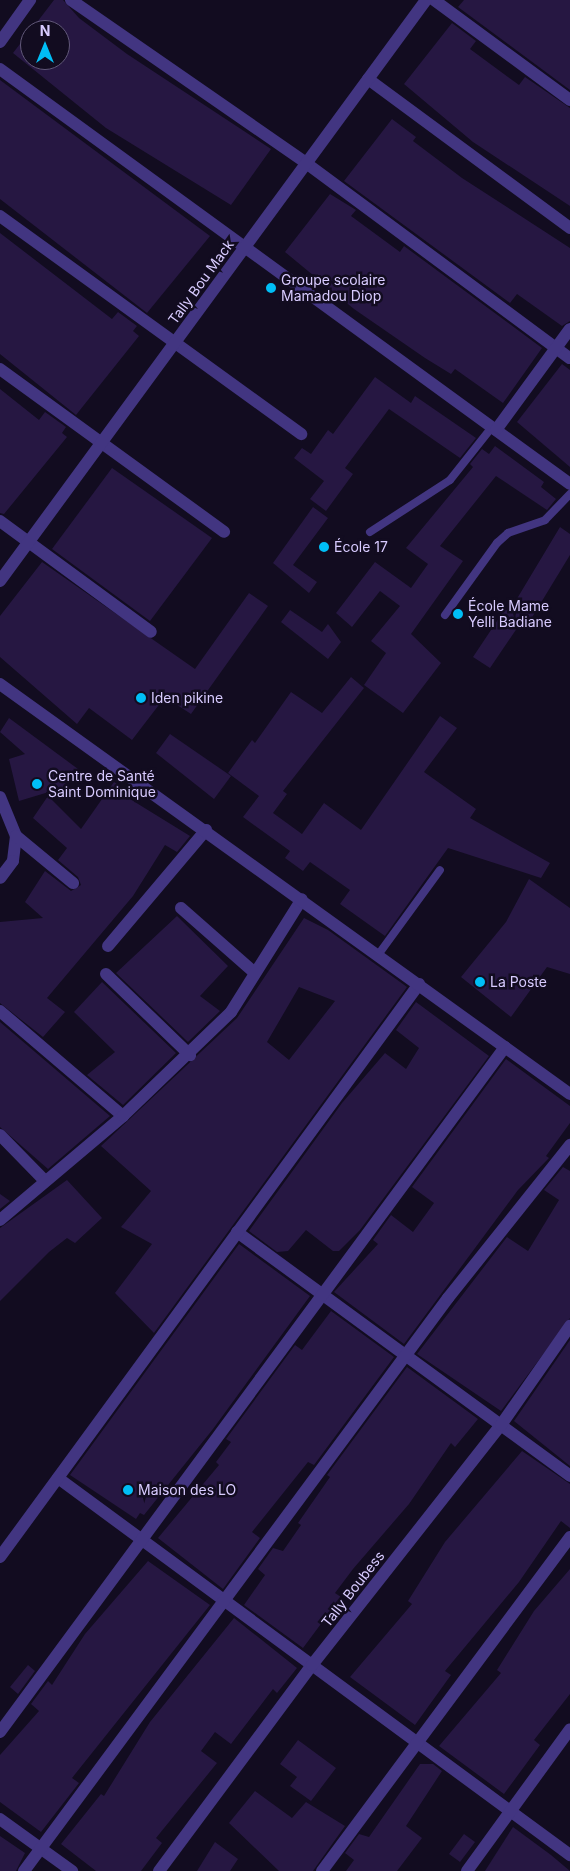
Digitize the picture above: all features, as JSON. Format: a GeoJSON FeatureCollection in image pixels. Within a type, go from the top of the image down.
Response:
{"type":"FeatureCollection","features":[{"type":"Feature","properties":{"kind":"street"},"geometry":{"type":"LineString","coordinates":[[0,42],[30,0]]}},
{"type":"Feature","properties":{"kind":"street"},"geometry":{"type":"LineString","coordinates":[[71,0],[306,163],[570,358]]}},
{"type":"Feature","properties":{"kind":"street","name":"Tally Bou Mack"},"geometry":{"type":"LineString","coordinates":[[0,581],[426,0]]}},
{"type":"Feature","properties":{"kind":"street"},"geometry":{"type":"LineString","coordinates":[[434,0],[570,100]]}},
{"type":"Feature","properties":{"kind":"street"},"geometry":{"type":"LineString","coordinates":[[0,69],[570,484]]}},
{"type":"Feature","properties":{"kind":"street"},"geometry":{"type":"LineString","coordinates":[[368,79],[570,228]]}},
{"type":"Feature","properties":{"kind":"street"},"geometry":{"type":"LineString","coordinates":[[0,216],[301,434]]}},
{"type":"Feature","properties":{"kind":"street"},"geometry":{"type":"LineString","coordinates":[[494,429],[570,329]]}},
{"type":"Feature","properties":{"kind":"street"},"geometry":{"type":"LineString","coordinates":[[0,369],[224,532]]}},
{"type":"Feature","properties":{"kind":"street"},"geometry":{"type":"LineString","coordinates":[[0,521],[151,632]]}},
{"type":"Feature","properties":{"kind":"street"},"geometry":{"type":"LineString","coordinates":[[0,684],[302,899],[570,1094]]}},
{"type":"Feature","properties":{"kind":"street"},"geometry":{"type":"LineString","coordinates":[[0,797],[16,836],[73,883]]}},
{"type":"Feature","properties":{"kind":"street"},"geometry":{"type":"LineString","coordinates":[[108,946],[206,830]]}},
{"type":"Feature","properties":{"kind":"street"},"geometry":{"type":"LineString","coordinates":[[0,878],[12,861],[16,836]]}},
{"type":"Feature","properties":{"kind":"street"},"geometry":{"type":"LineString","coordinates":[[0,1220],[123,1116],[190,1055],[230,1012],[302,899]]}},
{"type":"Feature","properties":{"kind":"street"},"geometry":{"type":"LineString","coordinates":[[181,908],[255,973]]}},
{"type":"Feature","properties":{"kind":"street"},"geometry":{"type":"LineString","coordinates":[[106,974],[190,1055]]}},
{"type":"Feature","properties":{"kind":"street"},"geometry":{"type":"LineString","coordinates":[[0,1557],[419,984]]}},
{"type":"Feature","properties":{"kind":"street"},"geometry":{"type":"LineString","coordinates":[[0,1011],[123,1116]]}},
{"type":"Feature","properties":{"kind":"street"},"geometry":{"type":"LineString","coordinates":[[0,1732],[505,1047]]}},
{"type":"Feature","properties":{"kind":"street"},"geometry":{"type":"LineString","coordinates":[[0,1136],[45,1181]]}},
{"type":"Feature","properties":{"kind":"street"},"geometry":{"type":"LineString","coordinates":[[24,1871],[405,1355],[570,1145]]}},
{"type":"Feature","properties":{"kind":"street"},"geometry":{"type":"LineString","coordinates":[[237,1232],[570,1476]]}},
{"type":"Feature","properties":{"kind":"street","name":"Tally Boubess"},"geometry":{"type":"LineString","coordinates":[[160,1871],[312,1665],[501,1425],[570,1326]]}},
{"type":"Feature","properties":{"kind":"street"},"geometry":{"type":"LineString","coordinates":[[58,1478],[570,1855]]}},
{"type":"Feature","properties":{"kind":"street"},"geometry":{"type":"LineString","coordinates":[[322,1871],[570,1538]]}},
{"type":"Feature","properties":{"kind":"street"},"geometry":{"type":"LineString","coordinates":[[467,1871],[570,1729]]}},
{"type":"Feature","properties":{"kind":"street"},"geometry":{"type":"LineString","coordinates":[[0,1819],[72,1871]]}},
{"type":"Feature","properties":{"kind":"lane"},"geometry":{"type":"LineString","coordinates":[[370,532],[450,480],[494,429]]}},
{"type":"Feature","properties":{"kind":"lane"},"geometry":{"type":"LineString","coordinates":[[445,615],[497,543],[508,534],[545,520],[570,494]]}},
{"type":"Feature","properties":{"kind":"lane"},"geometry":{"type":"LineString","coordinates":[[378,955],[440,870]]}},
{"type":"Feature","properties":{"kind":"building"},"geometry":{"type":"Polygon","coordinates":[[[54,0],[63,0],[79,18],[127,54],[271,149],[231,205],[106,128],[34,70],[70,70],[70,20],[39,20],[54,0]]]}},
{"type":"Feature","properties":{"kind":"building"},"geometry":{"type":"Polygon","coordinates":[[[464,0],[570,0],[570,90],[458,7],[464,0]]]}},
{"type":"Feature","properties":{"kind":"building"},"geometry":{"type":"Polygon","coordinates":[[[452,23],[476,41],[470,49],[519,85],[525,77],[570,108],[570,206],[473,142],[404,84],[452,23]]]}},
{"type":"Feature","properties":{"kind":"building"},"geometry":{"type":"Polygon","coordinates":[[[20,44],[20,59],[13,53],[20,44]]]}},
{"type":"Feature","properties":{"kind":"building"},"geometry":{"type":"Polygon","coordinates":[[[0,80],[210,236],[147,313],[0,199],[0,80]]]}},
{"type":"Feature","properties":{"kind":"building"},"geometry":{"type":"Polygon","coordinates":[[[392,119],[416,137],[413,141],[462,178],[570,248],[570,321],[562,326],[517,294],[510,303],[344,181],[392,119]]]}},
{"type":"Feature","properties":{"kind":"building"},"geometry":{"type":"Polygon","coordinates":[[[330,194],[356,210],[351,216],[400,252],[404,246],[542,348],[503,403],[455,369],[451,374],[425,358],[354,309],[285,252],[330,194]]]}},
{"type":"Feature","properties":{"kind":"building"},"geometry":{"type":"Polygon","coordinates":[[[0,233],[112,319],[118,312],[137,326],[133,331],[139,336],[76,415],[0,354],[0,233]]]}},
{"type":"Feature","properties":{"kind":"building"},"geometry":{"type":"Polygon","coordinates":[[[562,364],[570,370],[570,467],[517,422],[562,364]]]}},
{"type":"Feature","properties":{"kind":"building"},"geometry":{"type":"Polygon","coordinates":[[[375,377],[411,403],[415,396],[476,438],[460,458],[389,409],[345,468],[353,474],[326,511],[310,499],[324,481],[294,458],[302,448],[311,454],[328,430],[333,434],[375,377]]]}},
{"type":"Feature","properties":{"kind":"building"},"geometry":{"type":"Polygon","coordinates":[[[0,389],[39,420],[45,412],[66,427],[62,433],[67,437],[4,514],[0,513],[0,389]]]}},
{"type":"Feature","properties":{"kind":"building"},"geometry":{"type":"Polygon","coordinates":[[[495,446],[544,482],[541,487],[556,499],[547,510],[496,476],[440,546],[463,561],[411,634],[441,663],[403,713],[364,685],[386,653],[371,641],[400,606],[380,591],[352,627],[336,613],[375,562],[411,588],[428,564],[406,548],[473,467],[470,464],[482,449],[489,454],[495,446]]]}},
{"type":"Feature","properties":{"kind":"building"},"geometry":{"type":"Polygon","coordinates":[[[112,468],[212,538],[150,621],[52,549],[112,468]]]}},
{"type":"Feature","properties":{"kind":"building"},"geometry":{"type":"Polygon","coordinates":[[[313,507],[328,518],[293,565],[317,582],[309,593],[273,563],[313,507]]]}},
{"type":"Feature","properties":{"kind":"building"},"geometry":{"type":"Polygon","coordinates":[[[560,527],[570,534],[570,555],[531,619],[526,615],[490,668],[473,657],[505,609],[509,612],[560,527]]]}},
{"type":"Feature","properties":{"kind":"building"},"geometry":{"type":"Polygon","coordinates":[[[42,562],[195,669],[249,593],[268,606],[191,714],[165,697],[132,740],[89,708],[77,724],[0,657],[0,616],[42,562]]]}},
{"type":"Feature","properties":{"kind":"building"},"geometry":{"type":"Polygon","coordinates":[[[290,610],[322,632],[328,624],[341,642],[328,659],[281,622],[290,610]]]}},
{"type":"Feature","properties":{"kind":"building"},"geometry":{"type":"Polygon","coordinates":[[[351,677],[364,688],[283,791],[287,794],[273,813],[302,834],[324,803],[361,830],[440,716],[457,728],[424,772],[476,809],[470,818],[550,863],[541,878],[448,848],[385,936],[340,904],[350,890],[310,862],[303,871],[285,858],[290,851],[243,817],[259,796],[228,773],[252,740],[255,743],[291,692],[322,713],[351,677]]]}},
{"type":"Feature","properties":{"kind":"building"},"geometry":{"type":"Polygon","coordinates":[[[9,718],[78,769],[62,788],[19,801],[9,759],[25,754],[0,732],[9,718]]]}},
{"type":"Feature","properties":{"kind":"building"},"geometry":{"type":"Polygon","coordinates":[[[170,734],[231,776],[214,799],[156,753],[170,734]]]}},
{"type":"Feature","properties":{"kind":"building"},"geometry":{"type":"Polygon","coordinates":[[[114,782],[132,795],[130,799],[190,836],[177,852],[165,845],[133,896],[47,998],[65,1012],[43,1037],[0,1003],[0,922],[43,918],[25,902],[45,871],[71,891],[81,885],[78,877],[58,860],[67,848],[33,818],[48,796],[81,829],[114,782]]]}},
{"type":"Feature","properties":{"kind":"building"},"geometry":{"type":"Polygon","coordinates":[[[529,879],[570,908],[570,974],[547,967],[511,1017],[461,977],[506,922],[529,879]]]}},
{"type":"Feature","properties":{"kind":"building"},"geometry":{"type":"Polygon","coordinates":[[[177,916],[228,966],[200,996],[220,1011],[188,1042],[116,973],[177,916]]]}},
{"type":"Feature","properties":{"kind":"building"},"geometry":{"type":"Polygon","coordinates":[[[304,918],[328,930],[407,987],[154,1333],[115,1293],[152,1244],[121,1227],[151,1191],[101,1146],[237,1018],[304,918]],[[299,987],[267,1042],[289,1060],[335,1001],[299,987]]]}},
{"type":"Feature","properties":{"kind":"building"},"geometry":{"type":"Polygon","coordinates":[[[102,982],[176,1053],[123,1105],[87,1075],[115,1052],[74,1012],[102,982]]]}},
{"type":"Feature","properties":{"kind":"building"},"geometry":{"type":"Polygon","coordinates":[[[416,1002],[489,1056],[360,1230],[339,1251],[333,1251],[306,1230],[288,1251],[277,1252],[249,1231],[342,1103],[385,1053],[406,1069],[419,1048],[396,1030],[416,1002]]]}},
{"type":"Feature","properties":{"kind":"building"},"geometry":{"type":"Polygon","coordinates":[[[0,1022],[110,1116],[48,1169],[0,1127],[0,1022]]]}},
{"type":"Feature","properties":{"kind":"building"},"geometry":{"type":"Polygon","coordinates":[[[506,1059],[570,1106],[570,1123],[546,1156],[549,1158],[518,1190],[404,1344],[334,1292],[378,1244],[373,1240],[391,1215],[413,1232],[434,1203],[412,1187],[506,1059]]]}},
{"type":"Feature","properties":{"kind":"building"},"geometry":{"type":"Polygon","coordinates":[[[563,1167],[570,1171],[570,1318],[501,1411],[417,1354],[507,1237],[528,1251],[559,1200],[544,1190],[563,1167]]]}},
{"type":"Feature","properties":{"kind":"building"},"geometry":{"type":"Polygon","coordinates":[[[67,1180],[102,1218],[75,1243],[67,1238],[49,1252],[0,1301],[0,1228],[67,1180]]]}},
{"type":"Feature","properties":{"kind":"building"},"geometry":{"type":"Polygon","coordinates":[[[0,1194],[10,1201],[0,1209],[0,1194]]]}},
{"type":"Feature","properties":{"kind":"building"},"geometry":{"type":"Polygon","coordinates":[[[239,1244],[310,1296],[213,1429],[144,1515],[140,1513],[136,1519],[70,1475],[239,1244]]]}},
{"type":"Feature","properties":{"kind":"building"},"geometry":{"type":"Polygon","coordinates":[[[331,1311],[394,1357],[314,1465],[308,1462],[252,1532],[260,1538],[223,1589],[158,1538],[219,1465],[216,1462],[231,1442],[226,1439],[295,1345],[302,1350],[331,1311]]]}},
{"type":"Feature","properties":{"kind":"building"},"geometry":{"type":"Polygon","coordinates":[[[570,1340],[570,1466],[514,1421],[570,1340]]]}},
{"type":"Feature","properties":{"kind":"building"},"geometry":{"type":"Polygon","coordinates":[[[407,1367],[478,1419],[455,1447],[451,1443],[409,1504],[353,1569],[335,1593],[341,1597],[303,1648],[244,1605],[265,1575],[258,1569],[273,1548],[283,1551],[301,1525],[298,1523],[330,1477],[327,1475],[407,1367]]]}},
{"type":"Feature","properties":{"kind":"building"},"geometry":{"type":"Polygon","coordinates":[[[522,1451],[570,1484],[570,1528],[561,1521],[519,1582],[445,1671],[451,1675],[415,1725],[350,1677],[412,1604],[408,1601],[445,1542],[522,1451]]]}},
{"type":"Feature","properties":{"kind":"building"},"geometry":{"type":"Polygon","coordinates":[[[148,1561],[210,1605],[72,1778],[79,1783],[41,1832],[0,1802],[0,1755],[39,1711],[31,1704],[48,1681],[52,1685],[85,1634],[148,1561]]]}},
{"type":"Feature","properties":{"kind":"building"},"geometry":{"type":"Polygon","coordinates":[[[570,1569],[570,1694],[534,1740],[540,1745],[504,1794],[439,1746],[501,1673],[497,1670],[534,1611],[570,1569]]]}},
{"type":"Feature","properties":{"kind":"building"},"geometry":{"type":"Polygon","coordinates":[[[234,1618],[297,1668],[277,1693],[273,1689],[231,1744],[215,1732],[201,1751],[217,1763],[156,1838],[162,1843],[141,1871],[96,1871],[61,1844],[101,1794],[104,1796],[150,1722],[234,1618]]]}},
{"type":"Feature","properties":{"kind":"building"},"geometry":{"type":"Polygon","coordinates":[[[28,1665],[35,1671],[18,1694],[10,1687],[28,1665]]]}},
{"type":"Feature","properties":{"kind":"building"},"geometry":{"type":"Polygon","coordinates":[[[298,1740],[336,1768],[311,1801],[290,1786],[297,1777],[280,1764],[298,1740]]]}},
{"type":"Feature","properties":{"kind":"building"},"geometry":{"type":"Polygon","coordinates":[[[420,1764],[433,1764],[442,1771],[406,1826],[422,1838],[397,1871],[346,1871],[354,1860],[345,1853],[359,1834],[369,1837],[420,1764]]]}},
{"type":"Feature","properties":{"kind":"building"},"geometry":{"type":"Polygon","coordinates":[[[255,1791],[292,1818],[306,1802],[345,1826],[313,1871],[279,1871],[229,1823],[255,1791]]]}},
{"type":"Feature","properties":{"kind":"building"},"geometry":{"type":"Polygon","coordinates":[[[513,1827],[551,1855],[570,1871],[485,1871],[513,1827]]]}},
{"type":"Feature","properties":{"kind":"building"},"geometry":{"type":"Polygon","coordinates":[[[464,1834],[475,1842],[460,1862],[449,1854],[464,1834]]]}},
{"type":"Feature","properties":{"kind":"building"},"geometry":{"type":"Polygon","coordinates":[[[0,1836],[25,1853],[16,1871],[0,1871],[0,1836]]]}},
{"type":"Feature","properties":{"kind":"building"},"geometry":{"type":"Polygon","coordinates":[[[215,1842],[238,1859],[230,1871],[197,1871],[215,1842]]]}},
{"type":"Feature","properties":{"kind":"place","name":"Groupe scolaire Mamadou Diop"},"geometry":{"type":"Point","coordinates":[271,288]}},
{"type":"Feature","properties":{"kind":"place","name":"École 17"},"geometry":{"type":"Point","coordinates":[324,547]}},
{"type":"Feature","properties":{"kind":"place","name":"École Mame Yelli Badiane"},"geometry":{"type":"Point","coordinates":[458,614]}},
{"type":"Feature","properties":{"kind":"place","name":"Iden pikine"},"geometry":{"type":"Point","coordinates":[141,698]}},
{"type":"Feature","properties":{"kind":"place","name":"Centre de Santé Saint Dominique"},"geometry":{"type":"Point","coordinates":[37,784]}},
{"type":"Feature","properties":{"kind":"place","name":"La Poste"},"geometry":{"type":"Point","coordinates":[480,982]}},
{"type":"Feature","properties":{"kind":"place","name":"Maison des LO"},"geometry":{"type":"Point","coordinates":[128,1490]}}]}
